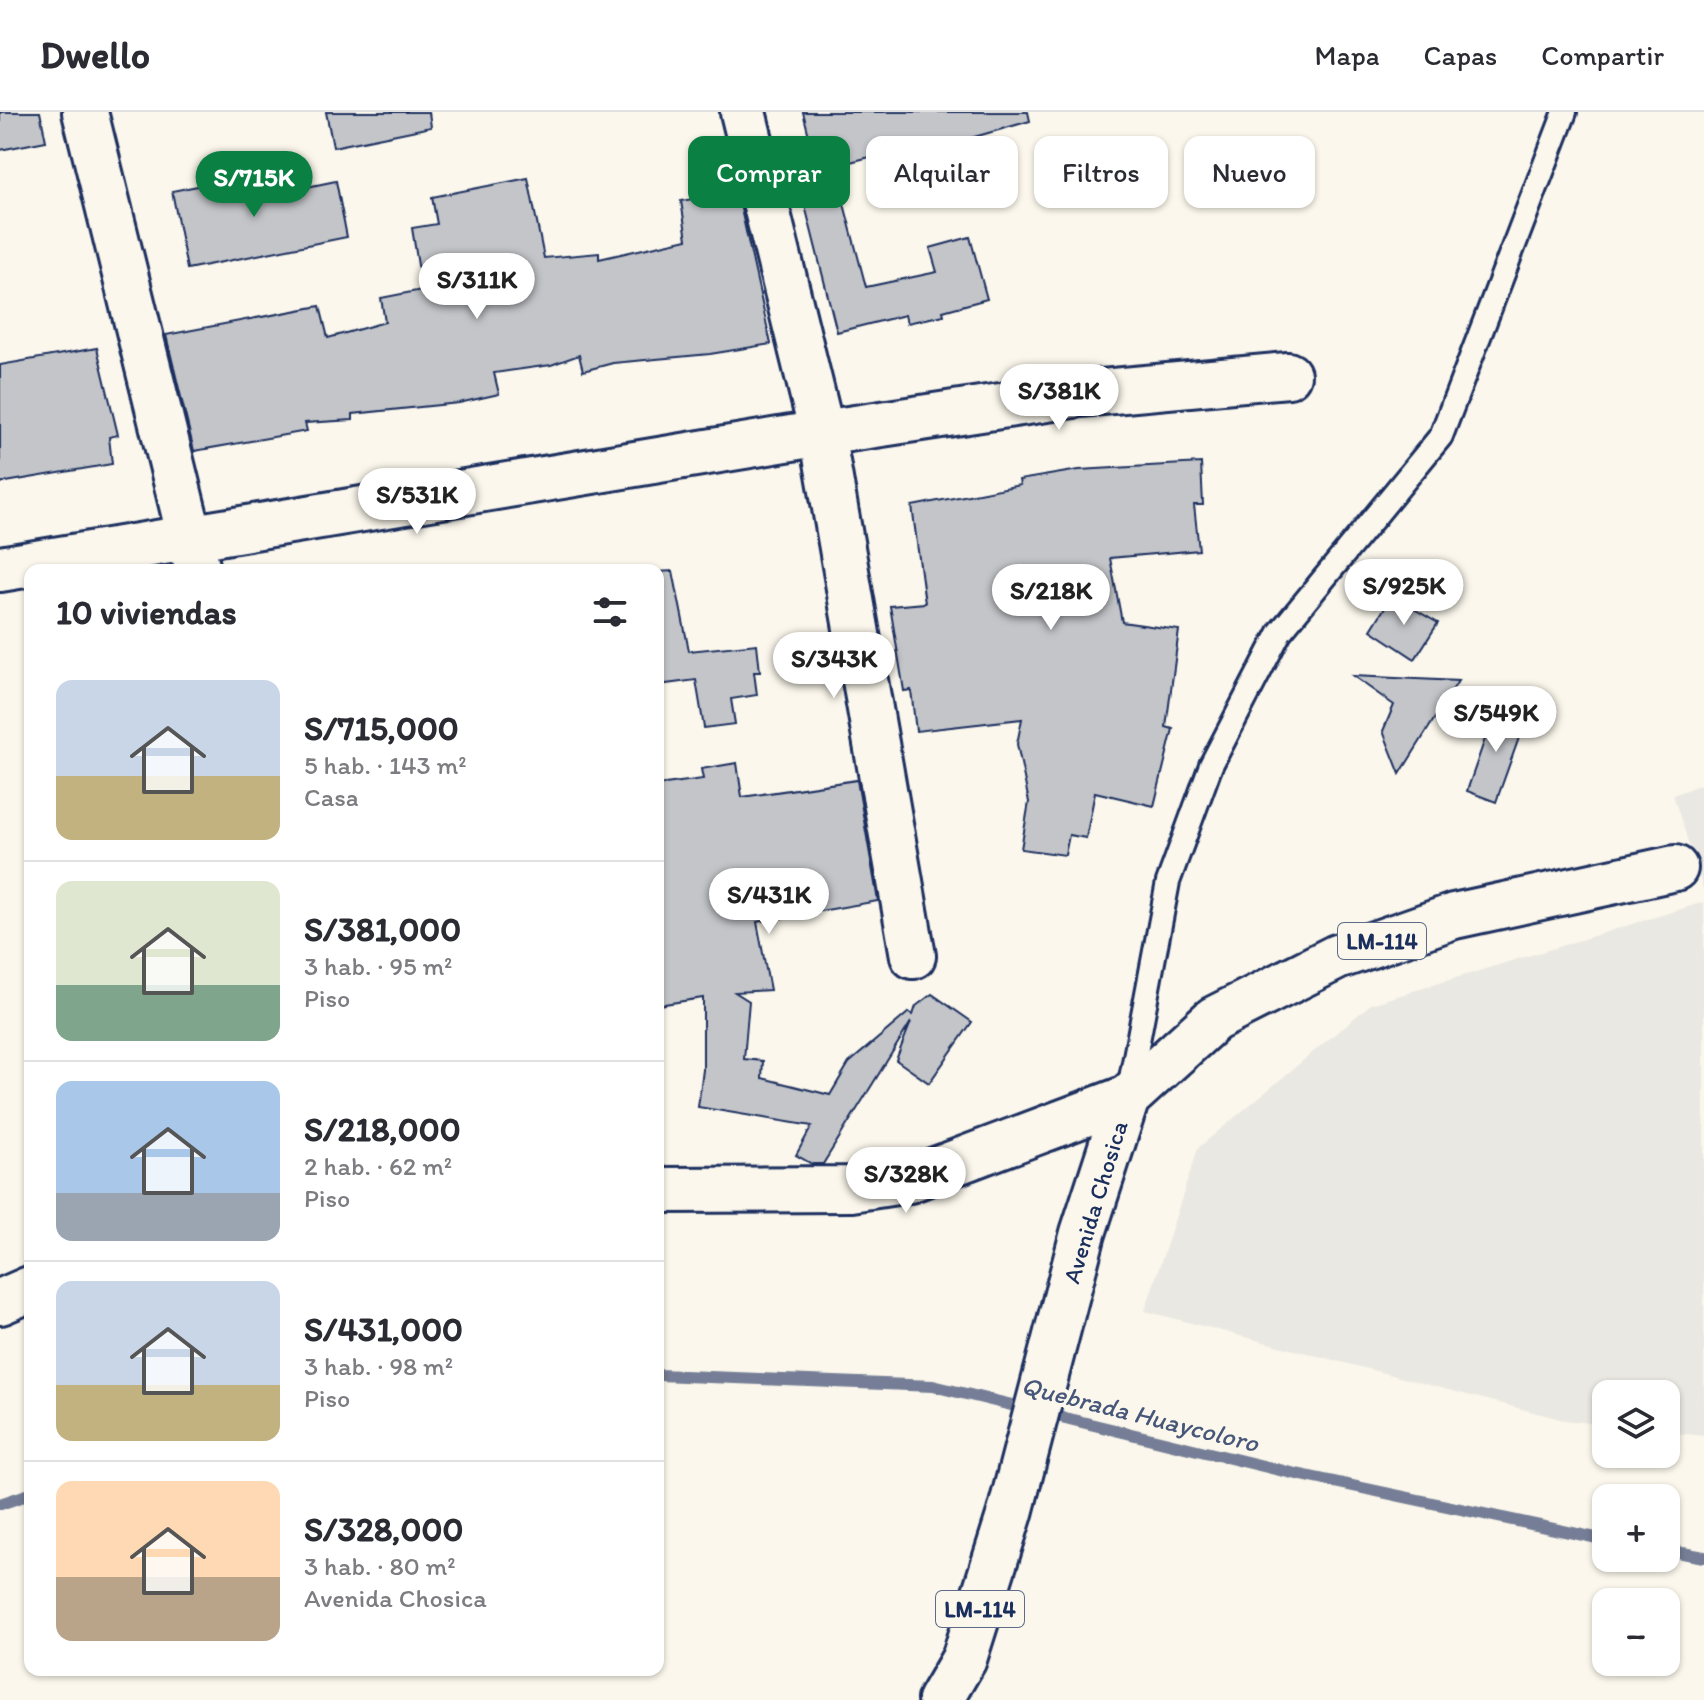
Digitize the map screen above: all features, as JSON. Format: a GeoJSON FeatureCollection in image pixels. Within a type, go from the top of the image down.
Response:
{"type":"FeatureCollection","features":[{"type":"Feature","properties":{"kind":"street"},"geometry":{"type":"LineString","coordinates":[[85,112],[195,554]]}},
{"type":"Feature","properties":{"kind":"street"},"geometry":{"type":"LineString","coordinates":[[743,112],[822,433],[913,956]]}},
{"type":"Feature","properties":{"kind":"street"},"geometry":{"type":"LineString","coordinates":[[65,564],[195,554],[822,433],[1080,394],[1288,375]]}},
{"type":"Feature","properties":{"kind":"street"},"geometry":{"type":"LineString","coordinates":[[0,569],[24,567]]}},
{"type":"Feature","properties":{"kind":"street","name":"Avenida Chosica"},"geometry":{"type":"LineString","coordinates":[[940,1700],[964,1659],[1010,1513],[1083,1233],[1127,1098],[1214,1019],[1337,957],[1454,916],[1675,868]]}},
{"type":"Feature","properties":{"kind":"street"},"geometry":{"type":"LineString","coordinates":[[664,1190],[851,1189],[909,1180],[1127,1098]]}},
{"type":"Feature","properties":{"kind":"street"},"geometry":{"type":"LineString","coordinates":[[0,1302],[24,1292]]}},
{"type":"Feature","properties":{"kind":"lane"},"geometry":{"type":"LineString","coordinates":[[1127,1098],[1168,882],[1211,765],[1280,632],[1441,436],[1565,112]]}},
{"type":"Feature","properties":{"kind":"shaded area"},"geometry":{"type":"Polygon","coordinates":[[[1704,783],[1704,891],[1673,795],[1704,783]]]}},
{"type":"Feature","properties":{"kind":"shaded area"},"geometry":{"type":"Polygon","coordinates":[[[1704,902],[1704,1436],[1680,1433],[1680,1380],[1592,1380],[1592,1423],[1564,1420],[1145,1311],[1198,1148],[1371,1004],[1704,902]]]}},
{"type":"Feature","properties":{"kind":"building"},"geometry":{"type":"Polygon","coordinates":[[[0,112],[40,112],[46,141],[0,150],[0,112]]]}},
{"type":"Feature","properties":{"kind":"building"},"geometry":{"type":"Polygon","coordinates":[[[326,112],[429,112],[431,127],[333,147],[326,112]]]}},
{"type":"Feature","properties":{"kind":"building"},"geometry":{"type":"Polygon","coordinates":[[[803,112],[1028,112],[1030,121],[978,136],[866,136],[866,158],[850,162],[850,136],[809,136],[803,112]]]}},
{"type":"Feature","properties":{"kind":"building"},"geometry":{"type":"Polygon","coordinates":[[[264,173],[268,195],[336,181],[347,237],[187,269],[172,191],[264,173]]]}},
{"type":"Feature","properties":{"kind":"building"},"geometry":{"type":"Polygon","coordinates":[[[528,178],[544,258],[599,253],[599,259],[687,239],[681,201],[688,200],[688,208],[741,208],[771,344],[710,354],[613,363],[583,371],[579,355],[551,365],[494,373],[499,394],[459,403],[353,414],[353,420],[305,423],[307,431],[194,451],[166,335],[320,306],[328,338],[385,322],[381,298],[422,290],[412,228],[437,224],[432,197],[528,178]]]}},
{"type":"Feature","properties":{"kind":"building"},"geometry":{"type":"Polygon","coordinates":[[[806,208],[845,208],[866,287],[937,272],[930,248],[970,237],[987,299],[943,311],[944,315],[907,323],[905,315],[837,332],[806,208]]]}},
{"type":"Feature","properties":{"kind":"building"},"geometry":{"type":"Polygon","coordinates":[[[97,348],[118,435],[109,437],[112,464],[0,483],[0,365],[97,348]]]}},
{"type":"Feature","properties":{"kind":"building"},"geometry":{"type":"Polygon","coordinates":[[[1201,463],[1203,505],[1194,505],[1199,550],[1110,558],[1122,622],[1179,630],[1166,727],[1173,729],[1154,806],[1095,792],[1086,838],[1069,835],[1065,855],[1021,849],[1029,802],[1017,744],[1022,719],[916,731],[911,690],[904,691],[890,606],[925,603],[912,506],[1020,485],[1019,480],[1079,470],[1201,463]]]}},
{"type":"Feature","properties":{"kind":"building"},"geometry":{"type":"Polygon","coordinates":[[[673,571],[689,651],[757,644],[760,672],[754,672],[757,695],[731,699],[735,724],[704,728],[696,680],[664,684],[664,572],[673,571]]]}},
{"type":"Feature","properties":{"kind":"building"},"geometry":{"type":"Polygon","coordinates":[[[1392,596],[1438,623],[1415,659],[1371,630],[1392,596]]]}},
{"type":"Feature","properties":{"kind":"building"},"geometry":{"type":"Polygon","coordinates":[[[1353,676],[1458,681],[1400,774],[1383,731],[1394,705],[1353,676]]]}},
{"type":"Feature","properties":{"kind":"building"},"geometry":{"type":"Polygon","coordinates":[[[1496,707],[1526,718],[1496,802],[1467,791],[1496,707]]]}},
{"type":"Feature","properties":{"kind":"building"},"geometry":{"type":"Polygon","coordinates":[[[737,763],[742,797],[857,780],[878,901],[757,922],[770,990],[735,992],[749,1001],[744,1059],[763,1061],[762,1078],[830,1095],[849,1063],[909,1012],[913,1015],[916,1006],[932,994],[972,1022],[929,1083],[896,1060],[911,1022],[823,1164],[812,1164],[796,1155],[812,1126],[698,1107],[703,1070],[703,998],[664,1004],[664,784],[703,779],[701,769],[737,763]]]}},
{"type":"Feature","properties":{"kind":"waterway","name":"Quebrada Huaycoloro"},"geometry":{"type":"LineString","coordinates":[[664,1375],[933,1386],[1292,1473],[1592,1537]]}},
{"type":"Feature","properties":{"kind":"waterway","name":"Quebrada Huaycoloro"},"geometry":{"type":"LineString","coordinates":[[0,1504],[24,1496]]}},
{"type":"Feature","properties":{"kind":"waterway","name":"Quebrada Huaycoloro"},"geometry":{"type":"LineString","coordinates":[[1680,1553],[1704,1557]]}}]}
